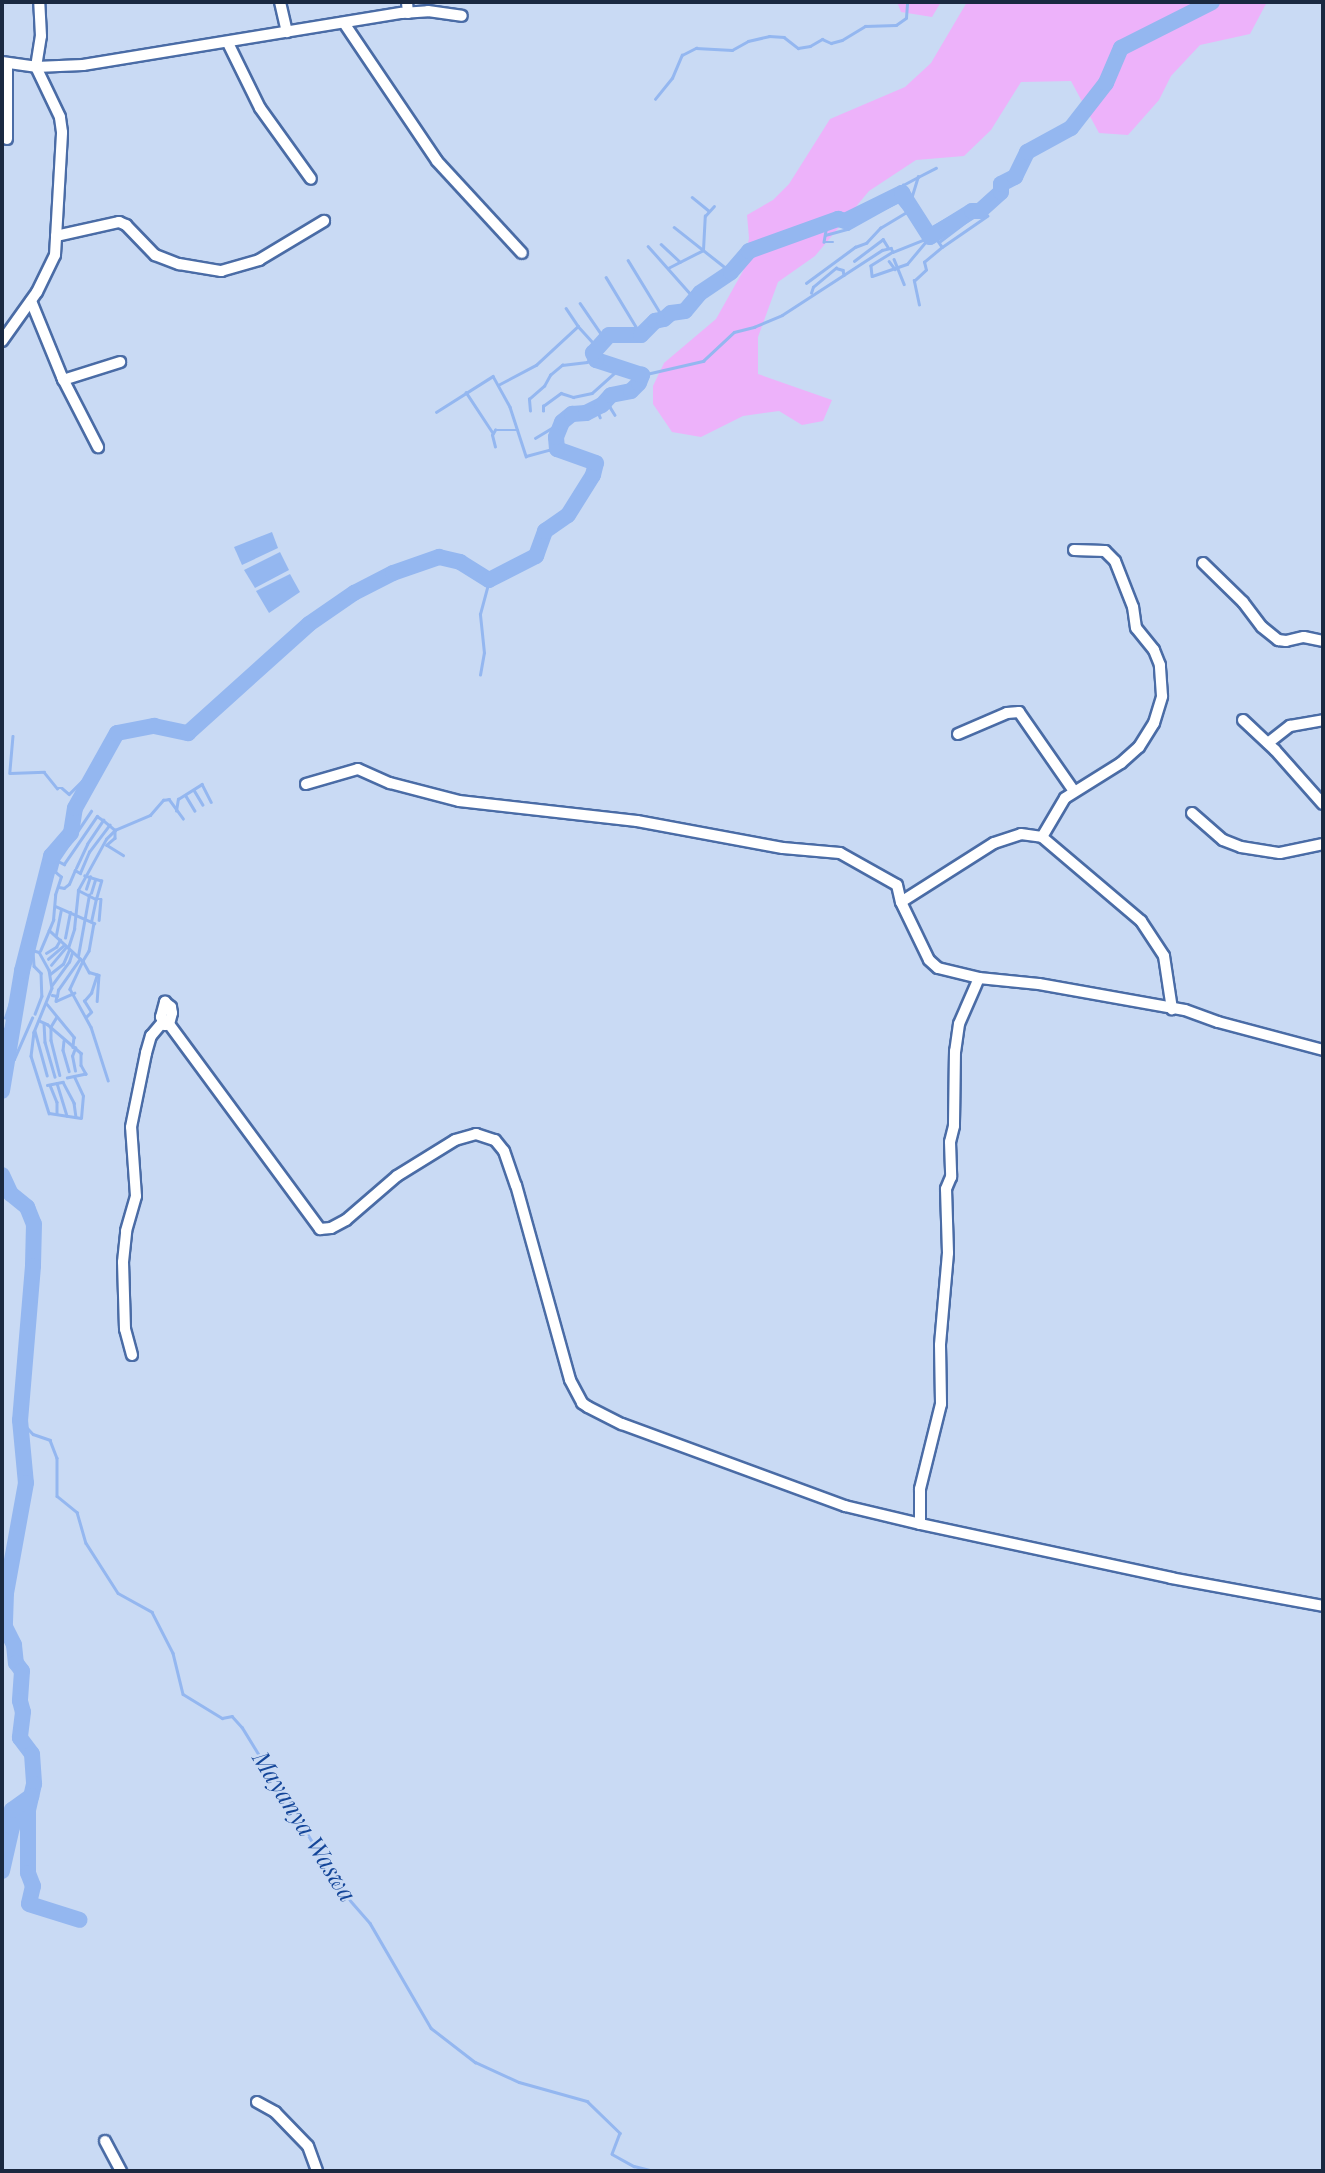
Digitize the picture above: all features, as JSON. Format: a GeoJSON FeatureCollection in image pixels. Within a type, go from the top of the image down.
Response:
{"type":"FeatureCollection","features":[{"type":"Feature","properties":{"kind":"street"},"geometry":{"type":"LineString","coordinates":[[2,341],[31,300],[54,260],[62,132],[60,117],[36,67],[41,36],[39,2]]}},
{"type":"Feature","properties":{"kind":"street"},"geometry":{"type":"LineString","coordinates":[[280,2],[287,32]]}},
{"type":"Feature","properties":{"kind":"street"},"geometry":{"type":"LineString","coordinates":[[7,139],[4,63],[36,67],[83,65],[344,23],[408,7],[462,16]]}},
{"type":"Feature","properties":{"kind":"street"},"geometry":{"type":"LineString","coordinates":[[344,23],[437,161],[522,253]]}},
{"type":"Feature","properties":{"kind":"street"},"geometry":{"type":"LineString","coordinates":[[228,43],[260,108],[311,178]]}},
{"type":"Feature","properties":{"kind":"street"},"geometry":{"type":"LineString","coordinates":[[56,236],[119,222],[126,225],[155,255],[179,264],[221,271],[259,260],[324,221]]}},
{"type":"Feature","properties":{"kind":"street"},"geometry":{"type":"LineString","coordinates":[[31,300],[63,380],[97,447]]}},
{"type":"Feature","properties":{"kind":"street"},"geometry":{"type":"LineString","coordinates":[[63,380],[120,362]]}},
{"type":"Feature","properties":{"kind":"street"},"geometry":{"type":"LineString","coordinates":[[1042,837],[1057,808],[1074,791],[1128,758],[1147,736],[1159,708],[1162,681],[1154,650],[1136,628],[1133,607],[1115,561],[1105,551],[1074,550]]}},
{"type":"Feature","properties":{"kind":"street"},"geometry":{"type":"LineString","coordinates":[[1203,563],[1243,602],[1262,627],[1279,639],[1286,641],[1304,637],[1323,641]]}},
{"type":"Feature","properties":{"kind":"street"},"geometry":{"type":"LineString","coordinates":[[958,734],[1007,713],[1019,712],[1074,791]]}},
{"type":"Feature","properties":{"kind":"street"},"geometry":{"type":"LineString","coordinates":[[1243,720],[1268,743],[1323,804]]}},
{"type":"Feature","properties":{"kind":"street"},"geometry":{"type":"LineString","coordinates":[[1268,743],[1290,726],[1323,720]]}},
{"type":"Feature","properties":{"kind":"street"},"geometry":{"type":"LineString","coordinates":[[306,784],[358,769],[390,782],[459,802],[637,821],[783,848],[840,853],[897,885],[901,902],[929,960],[938,968],[979,978],[1039,984],[1172,1009],[1323,1049]]}},
{"type":"Feature","properties":{"kind":"street"},"geometry":{"type":"LineString","coordinates":[[1192,813],[1223,840],[1241,847],[1280,853],[1323,844]]}},
{"type":"Feature","properties":{"kind":"street"},"geometry":{"type":"LineString","coordinates":[[901,902],[1003,839],[1030,833],[1042,837],[1141,920],[1164,956],[1172,1009]]}},
{"type":"Feature","properties":{"kind":"street"},"geometry":{"type":"LineString","coordinates":[[920,1524],[920,1489],[940,1404],[940,1345],[948,1253],[946,1189],[951,1177],[950,1142],[954,1126],[955,1051],[959,1024],[979,978]]}},
{"type":"Feature","properties":{"kind":"street"},"geometry":{"type":"LineString","coordinates":[[132,1355],[125,1329],[123,1262],[126,1231],[136,1196],[131,1127],[151,1036],[165,1023],[320,1228],[331,1228],[346,1220],[397,1176],[455,1140],[476,1134],[495,1140],[504,1151],[516,1185],[570,1380],[582,1403],[588,1407],[622,1424],[845,1506],[1171,1578],[1323,1606]]}},
{"type":"Feature","properties":{"kind":"street"},"geometry":{"type":"LineString","coordinates":[[257,2102],[275,2112],[308,2146],[317,2171]]}},
{"type":"Feature","properties":{"kind":"street"},"geometry":{"type":"LineString","coordinates":[[105,2141],[121,2171]]}},
{"type":"Feature","properties":{"kind":"shaded area"},"geometry":{"type":"Polygon","coordinates":[[[897,2],[941,2],[932,17],[901,12],[897,2]]]}},
{"type":"Feature","properties":{"kind":"shaded area"},"geometry":{"type":"Polygon","coordinates":[[[967,2],[1267,2],[1250,34],[1200,45],[1171,76],[1159,100],[1128,135],[1099,133],[1071,81],[1021,82],[991,130],[964,156],[916,160],[869,191],[815,256],[778,282],[758,337],[758,374],[832,400],[823,421],[802,425],[779,411],[743,416],[701,437],[672,432],[653,404],[653,386],[664,363],[716,319],[743,271],[749,238],[747,215],[773,200],[789,184],[830,119],[905,87],[931,63],[967,2]]]}},
{"type":"Feature","properties":{"kind":"water"},"geometry":{"type":"Polygon","coordinates":[[[272,532],[278,548],[242,565],[234,547],[272,532]]]}},
{"type":"Feature","properties":{"kind":"water"},"geometry":{"type":"Polygon","coordinates":[[[280,552],[289,570],[255,588],[244,570],[280,552]]]}},
{"type":"Feature","properties":{"kind":"water"},"geometry":{"type":"Polygon","coordinates":[[[290,574],[300,592],[269,613],[256,591],[290,574]]]}},
{"type":"Feature","properties":{"kind":"waterway"},"geometry":{"type":"LineString","coordinates":[[655,99],[672,78],[682,55],[696,48],[732,50],[748,41],[769,36],[784,37],[798,48],[810,46],[822,39],[831,43],[842,40],[865,26],[896,25],[906,18],[907,2]]}},
{"type":"Feature","properties":{"kind":"waterway","name":"Mayanya Waswa"},"geometry":{"type":"LineString","coordinates":[[2,1091],[22,971],[51,856],[71,833],[75,808],[117,733],[154,726],[188,733],[309,624],[354,593],[393,573],[439,557],[460,562],[489,580],[536,556],[545,531],[568,515],[593,475],[596,463],[557,449],[556,437],[562,422],[572,414],[586,413],[602,405],[611,395],[631,391],[642,375],[596,360],[593,353],[609,335],[641,335],[655,321],[664,319],[671,313],[685,311],[700,293],[731,272],[749,251],[838,219],[845,221],[902,193],[930,237],[972,211],[980,211],[1001,192],[1001,184],[1015,177],[1027,152],[1071,128],[1106,83],[1121,48],[1212,2]]}},
{"type":"Feature","properties":{"kind":"waterway"},"geometry":{"type":"LineString","coordinates":[[825,235],[848,229],[898,201],[907,212],[918,177],[936,168]]}},
{"type":"Feature","properties":{"kind":"waterway"},"geometry":{"type":"LineString","coordinates":[[902,193],[903,185],[918,177]]}},
{"type":"Feature","properties":{"kind":"waterway"},"geometry":{"type":"LineString","coordinates":[[692,197],[708,210]]}},
{"type":"Feature","properties":{"kind":"waterway"},"geometry":{"type":"LineString","coordinates":[[668,268],[703,250],[705,216],[714,206]]}},
{"type":"Feature","properties":{"kind":"waterway"},"geometry":{"type":"LineString","coordinates":[[925,231],[969,206],[972,211]]}},
{"type":"Feature","properties":{"kind":"waterway"},"geometry":{"type":"LineString","coordinates":[[934,235],[942,247],[987,216],[983,209]]}},
{"type":"Feature","properties":{"kind":"waterway"},"geometry":{"type":"LineString","coordinates":[[939,242],[980,211]]}},
{"type":"Feature","properties":{"kind":"waterway"},"geometry":{"type":"LineString","coordinates":[[806,283],[855,247],[866,243],[880,228],[907,212],[913,219],[917,216]]}},
{"type":"Feature","properties":{"kind":"waterway"},"geometry":{"type":"LineString","coordinates":[[827,225],[824,242],[833,242]]}},
{"type":"Feature","properties":{"kind":"waterway"},"geometry":{"type":"LineString","coordinates":[[674,227],[731,272]]}},
{"type":"Feature","properties":{"kind":"waterway"},"geometry":{"type":"LineString","coordinates":[[642,375],[703,361],[734,332],[782,315],[882,250],[891,248],[893,252],[930,237]]}},
{"type":"Feature","properties":{"kind":"waterway"},"geometry":{"type":"LineString","coordinates":[[854,261],[883,239],[888,247]]}},
{"type":"Feature","properties":{"kind":"waterway"},"geometry":{"type":"LineString","coordinates":[[893,252],[871,266],[872,276],[907,264],[927,240]]}},
{"type":"Feature","properties":{"kind":"waterway"},"geometry":{"type":"LineString","coordinates":[[661,244],[680,262]]}},
{"type":"Feature","properties":{"kind":"waterway"},"geometry":{"type":"LineString","coordinates":[[648,246],[696,300]]}},
{"type":"Feature","properties":{"kind":"waterway"},"geometry":{"type":"LineString","coordinates":[[919,305],[914,281],[926,270],[924,262],[942,247]]}},
{"type":"Feature","properties":{"kind":"waterway"},"geometry":{"type":"LineString","coordinates":[[894,259],[904,284]]}},
{"type":"Feature","properties":{"kind":"waterway"},"geometry":{"type":"LineString","coordinates":[[628,260],[664,319]]}},
{"type":"Feature","properties":{"kind":"waterway"},"geometry":{"type":"LineString","coordinates":[[889,261],[895,269]]}},
{"type":"Feature","properties":{"kind":"waterway"},"geometry":{"type":"LineString","coordinates":[[811,293],[813,287],[836,268],[843,270],[844,275]]}},
{"type":"Feature","properties":{"kind":"waterway"},"geometry":{"type":"LineString","coordinates":[[606,277],[641,335]]}},
{"type":"Feature","properties":{"kind":"waterway"},"geometry":{"type":"LineString","coordinates":[[580,303],[604,338]]}},
{"type":"Feature","properties":{"kind":"waterway"},"geometry":{"type":"LineString","coordinates":[[566,308],[578,326]]}},
{"type":"Feature","properties":{"kind":"waterway"},"geometry":{"type":"LineString","coordinates":[[498,385],[536,365],[578,326],[597,347]]}},
{"type":"Feature","properties":{"kind":"waterway"},"geometry":{"type":"LineString","coordinates":[[530,411],[529,399],[544,386],[550,375],[562,365],[587,362],[594,356]]}},
{"type":"Feature","properties":{"kind":"waterway"},"geometry":{"type":"LineString","coordinates":[[543,411],[543,406],[561,393],[573,397],[592,393],[619,369]]}},
{"type":"Feature","properties":{"kind":"waterway"},"geometry":{"type":"LineString","coordinates":[[436,412],[493,376],[510,407],[526,456],[549,450],[557,444]]}},
{"type":"Feature","properties":{"kind":"waterway"},"geometry":{"type":"LineString","coordinates":[[466,392],[493,433]]}},
{"type":"Feature","properties":{"kind":"waterway"},"geometry":{"type":"LineString","coordinates":[[609,397],[610,407],[615,415]]}},
{"type":"Feature","properties":{"kind":"waterway"},"geometry":{"type":"LineString","coordinates":[[596,407],[600,417]]}},
{"type":"Feature","properties":{"kind":"waterway"},"geometry":{"type":"LineString","coordinates":[[535,438],[562,422]]}},
{"type":"Feature","properties":{"kind":"waterway"},"geometry":{"type":"LineString","coordinates":[[495,447],[492,435],[495,430],[518,430]]}},
{"type":"Feature","properties":{"kind":"waterway"},"geometry":{"type":"LineString","coordinates":[[480,675],[484,653],[480,614],[489,580]]}},
{"type":"Feature","properties":{"kind":"waterway"},"geometry":{"type":"LineString","coordinates":[[13,736],[10,773],[44,772],[57,788],[62,788],[69,794],[82,781],[89,780]]}},
{"type":"Feature","properties":{"kind":"waterway"},"geometry":{"type":"LineString","coordinates":[[176,811],[178,799],[202,784],[211,802]]}},
{"type":"Feature","properties":{"kind":"waterway"},"geometry":{"type":"LineString","coordinates":[[194,790],[203,805]]}},
{"type":"Feature","properties":{"kind":"waterway"},"geometry":{"type":"LineString","coordinates":[[186,796],[195,811]]}},
{"type":"Feature","properties":{"kind":"waterway"},"geometry":{"type":"LineString","coordinates":[[68,948],[74,929],[78,890],[106,839],[115,830],[150,815],[163,800],[169,799],[183,818]]}},
{"type":"Feature","properties":{"kind":"waterway"},"geometry":{"type":"LineString","coordinates":[[58,860],[91,811]]}},
{"type":"Feature","properties":{"kind":"waterway"},"geometry":{"type":"LineString","coordinates":[[40,951],[53,920],[55,895],[61,877],[55,872],[58,861],[64,864],[97,816],[103,820]]}},
{"type":"Feature","properties":{"kind":"waterway"},"geometry":{"type":"LineString","coordinates":[[76,868],[87,844],[103,820],[109,825]]}},
{"type":"Feature","properties":{"kind":"waterway"},"geometry":{"type":"LineString","coordinates":[[59,887],[64,888],[69,884],[75,870],[80,873],[89,852],[109,825],[115,830],[115,838],[107,845],[123,855]]}},
{"type":"Feature","properties":{"kind":"waterway"},"geometry":{"type":"LineString","coordinates":[[78,890],[96,899],[101,881],[85,876]]}},
{"type":"Feature","properties":{"kind":"waterway"},"geometry":{"type":"LineString","coordinates":[[86,889],[90,877]]}},
{"type":"Feature","properties":{"kind":"waterway"},"geometry":{"type":"LineString","coordinates":[[91,893],[95,880]]}},
{"type":"Feature","properties":{"kind":"waterway"},"geometry":{"type":"LineString","coordinates":[[78,956],[89,895]]}},
{"type":"Feature","properties":{"kind":"waterway"},"geometry":{"type":"LineString","coordinates":[[96,899],[101,899],[99,920]]}},
{"type":"Feature","properties":{"kind":"waterway"},"geometry":{"type":"LineString","coordinates":[[91,922],[96,899]]}},
{"type":"Feature","properties":{"kind":"waterway"},"geometry":{"type":"LineString","coordinates":[[55,906],[94,923],[89,951],[83,961],[89,972],[99,975],[97,1001]]}},
{"type":"Feature","properties":{"kind":"waterway"},"geometry":{"type":"LineString","coordinates":[[56,935],[61,910]]}},
{"type":"Feature","properties":{"kind":"waterway"},"geometry":{"type":"LineString","coordinates":[[65,938],[70,912]]}},
{"type":"Feature","properties":{"kind":"waterway"},"geometry":{"type":"LineString","coordinates":[[49,930],[83,961],[70,989],[91,1027],[108,1080]]}},
{"type":"Feature","properties":{"kind":"waterway"},"geometry":{"type":"LineString","coordinates":[[46,953],[56,947],[60,940]]}},
{"type":"Feature","properties":{"kind":"waterway"},"geometry":{"type":"LineString","coordinates":[[48,959],[64,945]]}},
{"type":"Feature","properties":{"kind":"waterway"},"geometry":{"type":"LineString","coordinates":[[51,965],[66,947]]}},
{"type":"Feature","properties":{"kind":"waterway"},"geometry":{"type":"LineString","coordinates":[[28,949],[39,952],[49,970],[52,988],[34,1032],[31,1056],[49,1113],[81,1118],[83,1096],[74,1077]]}},
{"type":"Feature","properties":{"kind":"waterway"},"geometry":{"type":"LineString","coordinates":[[50,974],[63,964],[69,950]]}},
{"type":"Feature","properties":{"kind":"waterway"},"geometry":{"type":"LineString","coordinates":[[33,951],[34,966],[41,973],[42,996],[35,1014]]}},
{"type":"Feature","properties":{"kind":"waterway"},"geometry":{"type":"LineString","coordinates":[[52,985],[69,962],[72,953]]}},
{"type":"Feature","properties":{"kind":"waterway"},"geometry":{"type":"LineString","coordinates":[[57,996],[58,990],[80,959]]}},
{"type":"Feature","properties":{"kind":"waterway"},"geometry":{"type":"LineString","coordinates":[[86,1017],[91,1012],[84,1001],[91,993],[97,975]]}},
{"type":"Feature","properties":{"kind":"waterway"},"geometry":{"type":"LineString","coordinates":[[2,1018],[5,1018],[14,991]]}},
{"type":"Feature","properties":{"kind":"waterway"},"geometry":{"type":"LineString","coordinates":[[52,995],[57,996],[56,1001],[74,993]]}},
{"type":"Feature","properties":{"kind":"waterway"},"geometry":{"type":"LineString","coordinates":[[47,1004],[74,1037],[73,1047]]}},
{"type":"Feature","properties":{"kind":"waterway"},"geometry":{"type":"LineString","coordinates":[[2,1033],[13,1017]]}},
{"type":"Feature","properties":{"kind":"waterway"},"geometry":{"type":"LineString","coordinates":[[57,1017],[51,1027],[51,1040],[60,1075]]}},
{"type":"Feature","properties":{"kind":"waterway"},"geometry":{"type":"LineString","coordinates":[[9,1060],[14,1059],[32,1018]]}},
{"type":"Feature","properties":{"kind":"waterway"},"geometry":{"type":"LineString","coordinates":[[40,1021],[81,1053],[81,1065],[86,1074],[67,1078]]}},
{"type":"Feature","properties":{"kind":"waterway"},"geometry":{"type":"LineString","coordinates":[[44,1023],[45,1042],[55,1077]]}},
{"type":"Feature","properties":{"kind":"waterway"},"geometry":{"type":"LineString","coordinates":[[35,1031],[47,1075]]}},
{"type":"Feature","properties":{"kind":"waterway"},"geometry":{"type":"LineString","coordinates":[[64,1041],[63,1050],[69,1071]]}},
{"type":"Feature","properties":{"kind":"waterway"},"geometry":{"type":"LineString","coordinates":[[75,1048],[72,1056],[75,1071]]}},
{"type":"Feature","properties":{"kind":"waterway","name":"Mayanya Waswa"},"geometry":{"type":"LineString","coordinates":[[2,1074],[6,1073]]}},
{"type":"Feature","properties":{"kind":"waterway"},"geometry":{"type":"LineString","coordinates":[[47,1085],[63,1082],[74,1103],[76,1117]]}},
{"type":"Feature","properties":{"kind":"waterway"},"geometry":{"type":"LineString","coordinates":[[57,1083],[67,1116]]}},
{"type":"Feature","properties":{"kind":"waterway"},"geometry":{"type":"LineString","coordinates":[[50,1085],[57,1102],[57,1114]]}},
{"type":"Feature","properties":{"kind":"waterway","name":"Mayanya Waswa"},"geometry":{"type":"LineString","coordinates":[[2,1175],[11,1194],[27,1207],[34,1224],[20,1420],[26,1483],[6,1593],[5,1627],[14,1645],[16,1663],[22,1671],[20,1701],[23,1712],[20,1738],[32,1754],[34,1784],[28,1809],[28,1873],[33,1886],[29,1904],[80,1920]]}},
{"type":"Feature","properties":{"kind":"waterway","name":"Mayanya Waswa"},"geometry":{"type":"LineString","coordinates":[[20,1420],[33,1434],[50,1440],[57,1458],[57,1496],[77,1512],[86,1543],[118,1593],[152,1612],[173,1653],[183,1694],[222,1718],[232,1716],[242,1727],[343,1892],[370,1923],[431,2028],[475,2062],[519,2082],[587,2101],[620,2133],[612,2154],[634,2166],[654,2171]]}},
{"type":"Feature","properties":{"kind":"waterway","name":"Mayanya Waswa"},"geometry":{"type":"LineString","coordinates":[[2,1871],[12,1827],[12,1810],[31,1796]]}}]}
